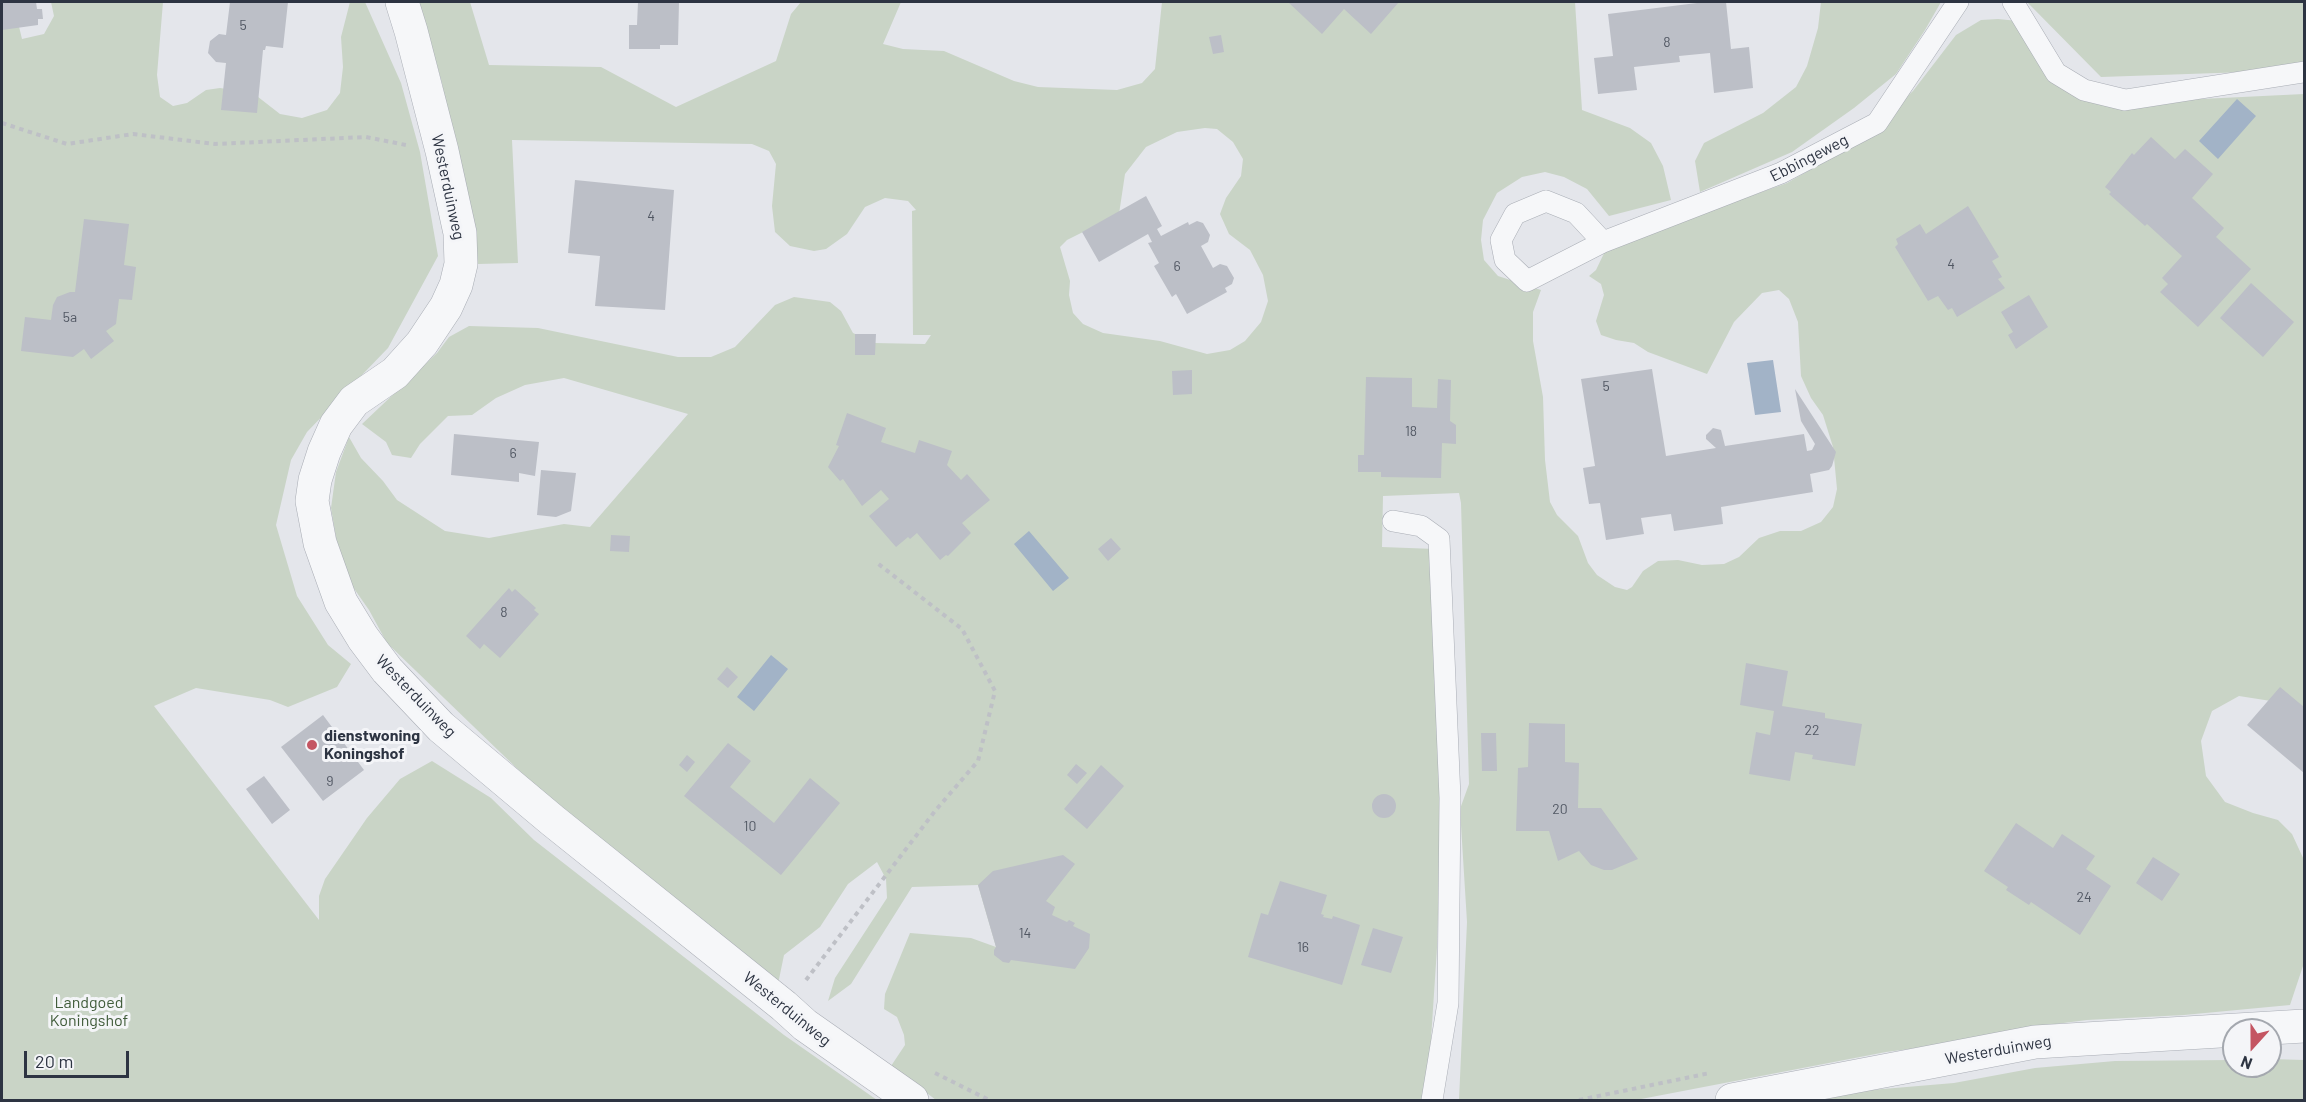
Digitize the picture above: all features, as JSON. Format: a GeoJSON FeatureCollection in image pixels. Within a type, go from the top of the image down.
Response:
{"type":"FeatureCollection","features":[{"type":"Feature","properties":{"kind":"street","name":"Westerduinweg"},"geometry":{"type":"LineString","coordinates":[[402,2],[442,151],[460,233],[461,264],[456,285],[446,307],[422,344],[394,373],[354,401],[336,425],[324,452],[315,480],[312,501],[320,543],[341,602],[363,638],[387,670],[441,727],[805,1025],[912,1101]]}},
{"type":"Feature","properties":{"kind":"street","name":"Westerduinweg"},"geometry":{"type":"LineString","coordinates":[[1732,1101],[2035,1042],[2304,1026]]}},
{"type":"Feature","properties":{"kind":"lane","name":"Ebbingeweg"},"geometry":{"type":"LineString","coordinates":[[1603,242],[1576,213],[1546,201],[1515,214],[1501,240],[1505,260],[1527,281],[1603,242],[1782,173],[1877,123],[1958,2]]}},
{"type":"Feature","properties":{"kind":"lane"},"geometry":{"type":"LineString","coordinates":[[2013,2],[2056,73],[2084,90],[2125,100],[2304,72]]}},
{"type":"Feature","properties":{"kind":"lane"},"geometry":{"type":"LineString","coordinates":[[1393,521],[1422,526],[1439,539],[1450,798],[1448,991],[1432,1101]]}},
{"type":"Feature","properties":{"kind":"path"},"geometry":{"type":"LineString","coordinates":[[2,123],[67,144],[133,134],[215,144],[366,137],[442,151]]}},
{"type":"Feature","properties":{"kind":"path"},"geometry":{"type":"LineString","coordinates":[[815,969],[935,811],[978,761],[995,691],[962,629],[876,562]]}},
{"type":"Feature","properties":{"kind":"green space","name":"Landgoed Koningshof"},"geometry":{"type":"Polygon","coordinates":[[[2,2],[13,2],[22,39],[44,34],[54,16],[51,2],[163,2],[157,75],[160,97],[173,106],[187,103],[206,90],[220,88],[253,93],[280,114],[302,118],[327,110],[340,93],[343,67],[341,37],[350,2],[365,2],[401,83],[420,152],[438,256],[388,348],[307,432],[291,460],[276,525],[297,596],[328,645],[351,664],[337,687],[288,707],[270,700],[196,688],[154,706],[319,920],[319,896],[325,879],[367,818],[400,779],[432,761],[491,798],[534,840],[784,1035],[877,1100],[2,1100],[2,2]]]}},
{"type":"Feature","properties":{"kind":"green space"},"geometry":{"type":"Polygon","coordinates":[[[419,2],[470,2],[489,65],[601,67],[676,107],[776,61],[791,14],[801,2],[901,2],[883,44],[903,49],[944,51],[1014,81],[1038,87],[1117,90],[1142,83],[1155,69],[1162,2],[1575,2],[1582,110],[1630,128],[1651,143],[1663,166],[1671,200],[1609,216],[1587,189],[1564,177],[1545,172],[1522,177],[1497,193],[1483,220],[1481,240],[1484,260],[1498,276],[1541,290],[1533,312],[1533,341],[1543,397],[1545,460],[1550,502],[1557,515],[1578,536],[1588,563],[1597,575],[1615,587],[1627,590],[1632,587],[1643,571],[1658,561],[1678,560],[1702,565],[1724,564],[1739,557],[1759,538],[1780,531],[1801,531],[1821,522],[1833,507],[1837,489],[1833,447],[1823,415],[1811,398],[1801,376],[1798,322],[1789,299],[1779,290],[1762,293],[1734,322],[1707,374],[1648,352],[1634,343],[1601,335],[1596,321],[1604,295],[1601,284],[1589,276],[1596,270],[1607,247],[1787,183],[1857,143],[1913,91],[1956,35],[1981,20],[2018,21],[2098,104],[2304,94],[2304,720],[2271,701],[2239,696],[2212,711],[2201,741],[2206,776],[2225,802],[2278,820],[2292,834],[2304,860],[2304,963],[2290,1005],[2184,1015],[2087,1020],[2040,1026],[1964,1042],[1886,1052],[1636,1100],[1459,1100],[1467,922],[1460,809],[1469,784],[1461,503],[1459,493],[1383,496],[1382,547],[1435,549],[1441,814],[1437,948],[1427,1100],[936,1100],[891,1066],[905,1045],[897,1017],[884,1009],[885,994],[910,933],[971,938],[996,947],[978,885],[912,887],[851,984],[828,1001],[835,978],[887,898],[886,879],[877,862],[848,884],[820,927],[784,955],[777,989],[530,781],[387,643],[369,610],[348,580],[338,549],[331,508],[336,472],[349,437],[361,458],[397,500],[445,531],[489,538],[564,524],[590,527],[688,414],[564,378],[525,385],[496,398],[472,415],[448,416],[420,444],[411,458],[392,455],[386,442],[362,424],[437,353],[449,337],[469,326],[538,328],[678,357],[711,357],[735,347],[775,305],[794,297],[830,302],[841,311],[853,333],[874,343],[925,344],[931,335],[913,335],[912,211],[916,210],[908,201],[885,198],[865,207],[847,234],[826,249],[814,251],[790,246],[775,232],[772,206],[776,164],[769,151],[752,144],[512,140],[518,263],[478,264],[442,83],[419,2]],[[1205,128],[1177,132],[1146,147],[1125,174],[1119,214],[1067,240],[1060,247],[1070,281],[1069,295],[1073,313],[1083,324],[1103,333],[1160,341],[1207,354],[1230,350],[1245,341],[1261,322],[1268,301],[1263,275],[1250,250],[1229,234],[1220,214],[1226,198],[1241,176],[1243,159],[1233,142],[1217,129],[1205,128]]]}},
{"type":"Feature","properties":{"kind":"green space"},"geometry":{"type":"Polygon","coordinates":[[[1821,2],[1941,2],[1896,74],[1854,108],[1792,152],[1700,192],[1695,161],[1704,143],[1763,113],[1796,87],[1807,66],[1818,28],[1821,2]]]}},
{"type":"Feature","properties":{"kind":"green space"},"geometry":{"type":"Polygon","coordinates":[[[2027,2],[2304,2],[2304,70],[2101,77],[2027,2]]]}},
{"type":"Feature","properties":{"kind":"green space"},"geometry":{"type":"Polygon","coordinates":[[[2282,1059],[2304,1060],[2304,1100],[1813,1100],[1871,1090],[1954,1083],[2035,1068],[2115,1061],[2222,1060],[2222,1078],[2282,1078],[2282,1059]]]}},
{"type":"Feature","properties":{"kind":"water"},"geometry":{"type":"Polygon","coordinates":[[[2237,99],[2256,116],[2218,159],[2199,141],[2237,99]]]}},
{"type":"Feature","properties":{"kind":"water"},"geometry":{"type":"Polygon","coordinates":[[[1773,360],[1781,412],[1755,415],[1747,363],[1773,360]]]}},
{"type":"Feature","properties":{"kind":"water"},"geometry":{"type":"Polygon","coordinates":[[[1029,531],[1069,578],[1053,591],[1014,544],[1029,531]]]}},
{"type":"Feature","properties":{"kind":"water"},"geometry":{"type":"Polygon","coordinates":[[[771,655],[788,669],[754,711],[737,697],[771,655]]]}},
{"type":"Feature","properties":{"kind":"building"},"geometry":{"type":"Polygon","coordinates":[[[2,2],[36,2],[37,9],[42,9],[43,19],[38,19],[38,25],[2,30],[2,2]]]}},
{"type":"Feature","properties":{"kind":"building"},"geometry":{"type":"Polygon","coordinates":[[[230,2],[288,2],[283,48],[266,46],[263,50],[257,113],[221,110],[226,63],[216,62],[208,53],[210,41],[219,34],[226,35],[230,2]]]}},
{"type":"Feature","properties":{"kind":"building"},"geometry":{"type":"Polygon","coordinates":[[[638,2],[679,2],[678,45],[660,45],[660,49],[629,49],[629,25],[637,25],[638,2]]]}},
{"type":"Feature","properties":{"kind":"building"},"geometry":{"type":"Polygon","coordinates":[[[1288,2],[1399,2],[1371,34],[1344,9],[1322,34],[1288,2]]]}},
{"type":"Feature","properties":{"kind":"building"},"geometry":{"type":"Polygon","coordinates":[[[1705,2],[1726,2],[1731,49],[1749,47],[1753,88],[1714,93],[1710,53],[1679,56],[1680,62],[1634,67],[1637,90],[1598,94],[1594,58],[1613,56],[1608,14],[1705,2]]]}},
{"type":"Feature","properties":{"kind":"building"},"geometry":{"type":"Polygon","coordinates":[[[1221,35],[1224,52],[1213,54],[1209,37],[1221,35]]]}},
{"type":"Feature","properties":{"kind":"building"},"geometry":{"type":"Polygon","coordinates":[[[2151,137],[2175,159],[2185,149],[2213,174],[2192,198],[2224,228],[2216,237],[2251,269],[2198,327],[2160,292],[2168,284],[2162,278],[2182,256],[2109,194],[2111,192],[2105,187],[2132,153],[2134,155],[2151,137]]]}},
{"type":"Feature","properties":{"kind":"building"},"geometry":{"type":"Polygon","coordinates":[[[575,180],[674,190],[665,310],[595,306],[600,256],[568,253],[575,180]]]}},
{"type":"Feature","properties":{"kind":"building"},"geometry":{"type":"Polygon","coordinates":[[[1146,196],[1162,226],[1157,229],[1161,236],[1188,222],[1189,225],[1197,221],[1203,223],[1210,235],[1208,242],[1201,246],[1213,268],[1220,264],[1227,266],[1234,278],[1232,284],[1225,288],[1227,292],[1187,314],[1176,294],[1172,297],[1154,266],[1159,263],[1148,243],[1152,242],[1148,234],[1099,262],[1082,232],[1146,196]]]}},
{"type":"Feature","properties":{"kind":"building"},"geometry":{"type":"Polygon","coordinates":[[[1968,206],[1999,257],[1992,261],[2002,277],[1998,279],[2005,288],[1957,317],[1952,308],[1948,310],[1938,296],[1928,301],[1895,247],[1898,244],[1896,239],[1920,224],[1926,234],[1968,206]]]}},
{"type":"Feature","properties":{"kind":"building"},"geometry":{"type":"Polygon","coordinates":[[[84,219],[129,224],[124,265],[136,267],[132,300],[119,299],[116,324],[106,331],[114,341],[91,359],[84,349],[73,357],[21,351],[25,317],[51,320],[53,305],[57,297],[75,292],[84,219]]]}},
{"type":"Feature","properties":{"kind":"building"},"geometry":{"type":"Polygon","coordinates":[[[2251,283],[2294,322],[2263,357],[2220,318],[2251,283]]]}},
{"type":"Feature","properties":{"kind":"building"},"geometry":{"type":"Polygon","coordinates":[[[2029,295],[2048,327],[2016,349],[2008,335],[2013,332],[2001,312],[2029,295]]]}},
{"type":"Feature","properties":{"kind":"building"},"geometry":{"type":"Polygon","coordinates":[[[855,334],[876,334],[875,355],[855,355],[855,334]]]}},
{"type":"Feature","properties":{"kind":"building"},"geometry":{"type":"Polygon","coordinates":[[[1652,369],[1666,456],[1716,448],[1706,439],[1706,435],[1713,428],[1721,430],[1725,446],[1804,434],[1807,451],[1812,450],[1815,444],[1801,421],[1795,389],[1836,452],[1832,466],[1829,470],[1810,474],[1813,492],[1721,507],[1723,524],[1674,531],[1671,514],[1641,518],[1644,534],[1606,540],[1600,503],[1589,504],[1583,468],[1595,466],[1581,379],[1652,369]]]}},
{"type":"Feature","properties":{"kind":"building"},"geometry":{"type":"Polygon","coordinates":[[[1192,370],[1192,394],[1173,395],[1172,371],[1192,370]]]}},
{"type":"Feature","properties":{"kind":"building"},"geometry":{"type":"Polygon","coordinates":[[[1366,377],[1412,378],[1412,407],[1437,408],[1438,379],[1451,380],[1450,421],[1456,425],[1456,444],[1442,443],[1441,478],[1381,477],[1381,472],[1358,472],[1358,455],[1364,455],[1366,377]]]}},
{"type":"Feature","properties":{"kind":"building"},"geometry":{"type":"Polygon","coordinates":[[[847,413],[886,428],[881,442],[915,453],[919,440],[952,451],[947,465],[961,480],[967,474],[990,500],[962,523],[971,533],[948,556],[940,560],[917,533],[896,547],[869,516],[889,499],[881,490],[862,506],[843,479],[840,481],[828,467],[839,446],[836,445],[847,413]]]}},
{"type":"Feature","properties":{"kind":"building"},"geometry":{"type":"Polygon","coordinates":[[[454,434],[539,442],[535,476],[519,473],[519,482],[451,475],[454,434]]]}},
{"type":"Feature","properties":{"kind":"building"},"geometry":{"type":"Polygon","coordinates":[[[541,470],[576,473],[571,511],[556,517],[537,515],[541,470]]]}},
{"type":"Feature","properties":{"kind":"building"},"geometry":{"type":"Polygon","coordinates":[[[611,535],[630,536],[629,552],[610,551],[611,535]]]}},
{"type":"Feature","properties":{"kind":"building"},"geometry":{"type":"Polygon","coordinates":[[[1111,538],[1121,549],[1108,561],[1098,549],[1111,538]]]}},
{"type":"Feature","properties":{"kind":"building"},"geometry":{"type":"Polygon","coordinates":[[[509,588],[512,592],[515,589],[536,608],[534,610],[539,614],[500,658],[484,644],[480,649],[466,636],[509,588]]]}},
{"type":"Feature","properties":{"kind":"building"},"geometry":{"type":"Polygon","coordinates":[[[1746,663],[1788,671],[1782,706],[1825,713],[1825,718],[1862,724],[1855,766],[1812,759],[1813,755],[1795,752],[1790,781],[1749,774],[1756,732],[1770,735],[1774,711],[1740,705],[1746,663]]]}},
{"type":"Feature","properties":{"kind":"building"},"geometry":{"type":"Polygon","coordinates":[[[727,667],[738,677],[728,688],[717,679],[727,667]]]}},
{"type":"Feature","properties":{"kind":"building"},"geometry":{"type":"Polygon","coordinates":[[[2280,687],[2304,707],[2304,773],[2247,725],[2280,687]]]}},
{"type":"Feature","properties":{"kind":"building"},"geometry":{"type":"Polygon","coordinates":[[[323,715],[364,770],[323,801],[281,747],[323,715]]]}},
{"type":"Feature","properties":{"kind":"building"},"geometry":{"type":"Polygon","coordinates":[[[1529,723],[1565,724],[1565,762],[1579,763],[1578,808],[1601,808],[1638,859],[1612,870],[1604,870],[1591,865],[1579,851],[1558,861],[1549,831],[1516,831],[1518,768],[1528,767],[1529,723]]]}},
{"type":"Feature","properties":{"kind":"building"},"geometry":{"type":"Polygon","coordinates":[[[1481,733],[1496,733],[1497,771],[1482,771],[1481,733]]]}},
{"type":"Feature","properties":{"kind":"building"},"geometry":{"type":"Polygon","coordinates":[[[728,743],[751,761],[730,787],[774,823],[810,778],[840,803],[781,875],[684,796],[728,743]]]}},
{"type":"Feature","properties":{"kind":"building"},"geometry":{"type":"Polygon","coordinates":[[[687,755],[695,762],[687,772],[679,765],[687,755]]]}},
{"type":"Feature","properties":{"kind":"building"},"geometry":{"type":"Polygon","coordinates":[[[1076,764],[1087,773],[1077,784],[1067,775],[1076,764]]]}},
{"type":"Feature","properties":{"kind":"building"},"geometry":{"type":"Polygon","coordinates":[[[1101,765],[1124,786],[1087,829],[1064,809],[1101,765]]]}},
{"type":"Feature","properties":{"kind":"building"},"geometry":{"type":"Polygon","coordinates":[[[264,776],[290,810],[272,824],[246,789],[264,776]]]}},
{"type":"Feature","properties":{"kind":"building"},"geometry":{"type":"Polygon","coordinates":[[[1384,794],[1393,797],[1396,806],[1393,815],[1384,818],[1375,815],[1372,806],[1375,797],[1384,794]]]}},
{"type":"Feature","properties":{"kind":"building"},"geometry":{"type":"Polygon","coordinates":[[[2016,823],[2053,848],[2062,834],[2095,856],[2086,869],[2111,886],[2080,935],[2031,902],[2029,905],[2006,890],[2008,887],[1984,871],[2016,823]]]}},
{"type":"Feature","properties":{"kind":"building"},"geometry":{"type":"Polygon","coordinates":[[[1063,855],[1075,864],[1046,901],[1055,907],[1052,915],[1075,923],[1073,926],[1090,934],[1089,948],[1075,969],[1011,960],[1009,963],[1003,962],[994,955],[996,947],[978,885],[993,871],[1063,855]]]}},
{"type":"Feature","properties":{"kind":"building"},"geometry":{"type":"Polygon","coordinates":[[[2153,857],[2180,874],[2162,901],[2136,883],[2153,857]]]}},
{"type":"Feature","properties":{"kind":"building"},"geometry":{"type":"Polygon","coordinates":[[[1280,881],[1327,895],[1321,914],[1324,915],[1323,917],[1332,919],[1333,916],[1360,925],[1342,985],[1248,957],[1261,913],[1268,915],[1280,881]]]}},
{"type":"Feature","properties":{"kind":"building"},"geometry":{"type":"Polygon","coordinates":[[[1373,928],[1403,937],[1391,973],[1361,965],[1373,928]]]}},
{"type":"Feature","properties":{"kind":"place","name":"dienstwoning Koningshof"},"geometry":{"type":"Point","coordinates":[312,745]}}]}
